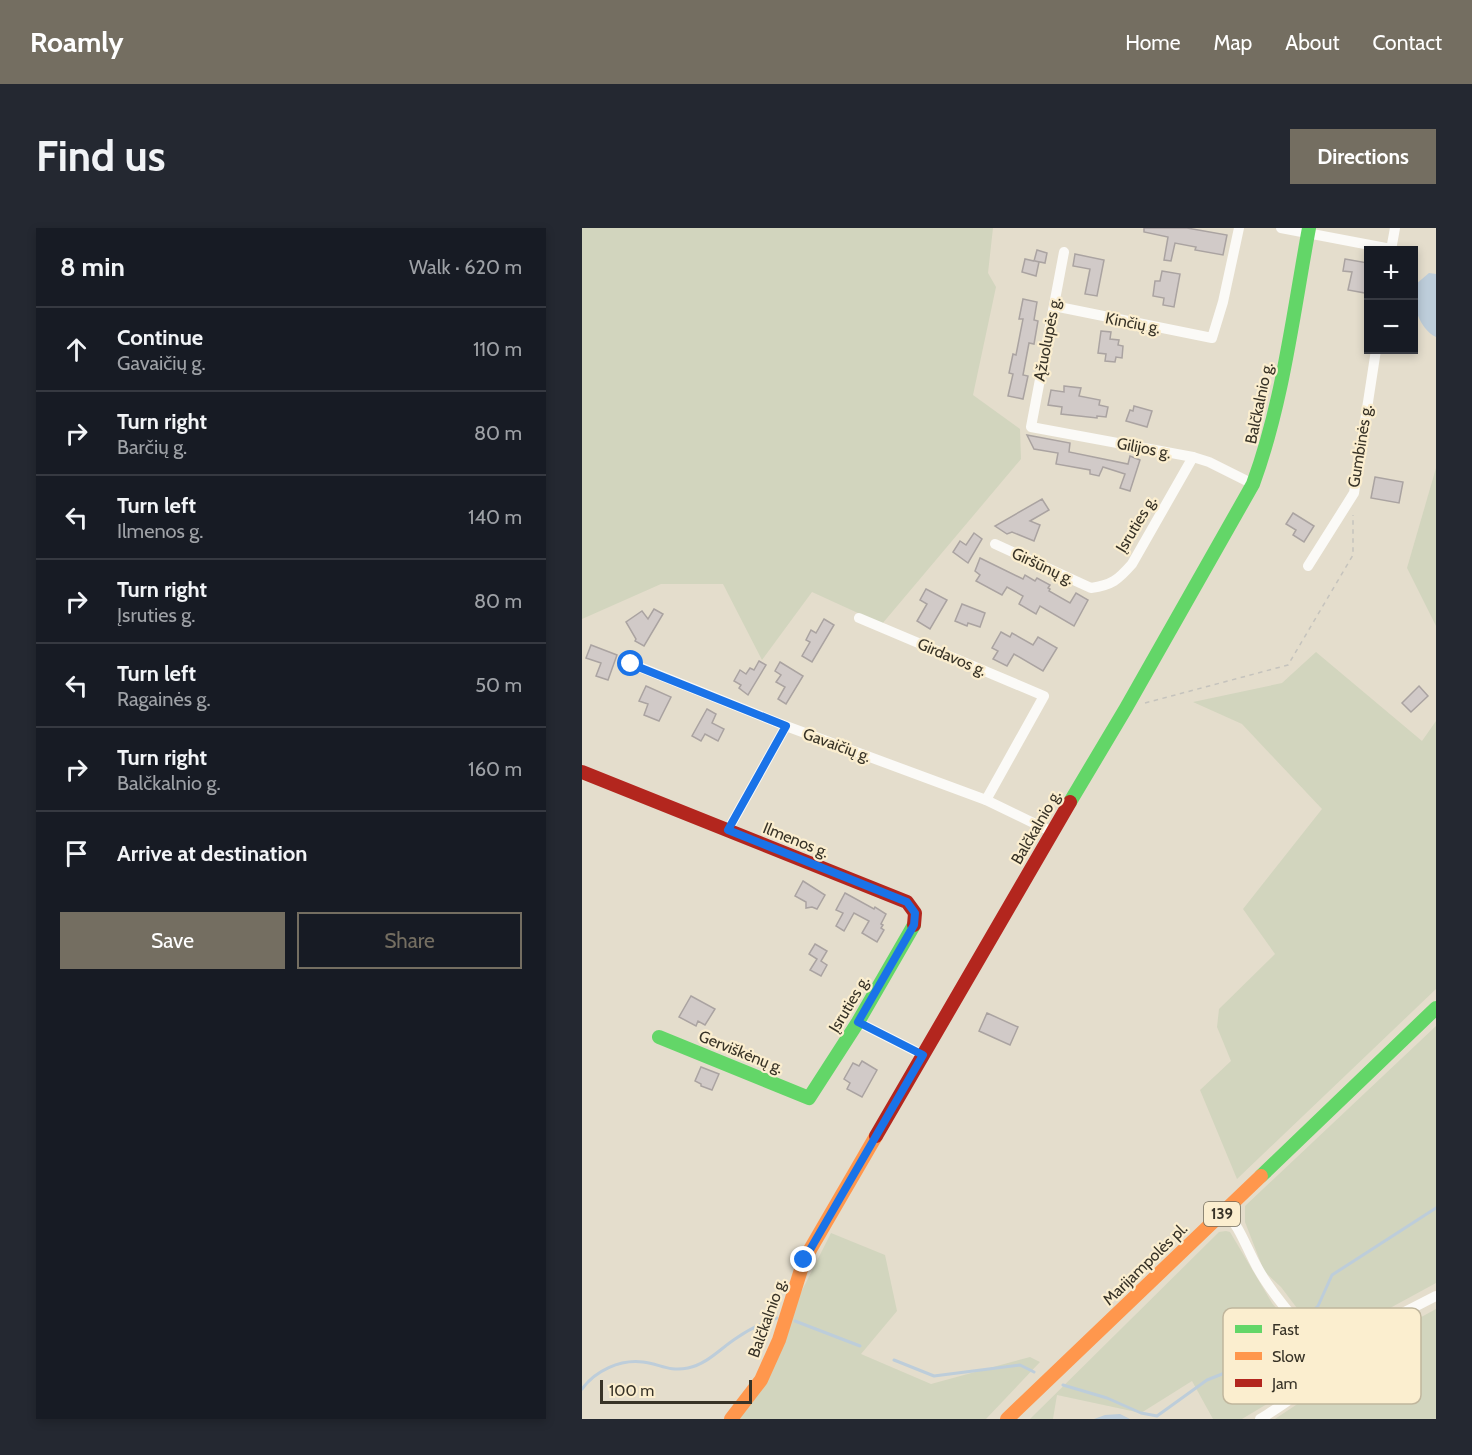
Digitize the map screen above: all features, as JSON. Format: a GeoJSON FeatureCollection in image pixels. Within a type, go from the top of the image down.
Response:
{"type":"FeatureCollection","features":[{"type":"Feature","properties":{"kind":"street","name":"Kinčių g."},"geometry":{"type":"LineString","coordinates":[[1054,306],[1212,338],[1223,302],[1239,228]]}},
{"type":"Feature","properties":{"kind":"street"},"geometry":{"type":"LineString","coordinates":[[1281,228],[1309,231],[1374,246]]}},
{"type":"Feature","properties":{"kind":"street"},"geometry":{"type":"LineString","coordinates":[[1392,246],[1395,228]]}},
{"type":"Feature","properties":{"kind":"street","name":"Balčkalnio g."},"geometry":{"type":"LineString","coordinates":[[731,1419],[761,1380],[779,1340],[804,1260],[1126,708],[1253,484],[1268,446],[1276,410],[1309,231]]}},
{"type":"Feature","properties":{"kind":"street","name":"Ąžuolupės g."},"geometry":{"type":"LineString","coordinates":[[1031,427],[1064,252]]}},
{"type":"Feature","properties":{"kind":"street","name":"Gumbinės g."},"geometry":{"type":"LineString","coordinates":[[1308,566],[1354,493],[1375,354]]}},
{"type":"Feature","properties":{"kind":"street","name":"Gilijos g."},"geometry":{"type":"LineString","coordinates":[[1031,427],[1193,457],[1209,462],[1253,484]]}},
{"type":"Feature","properties":{"kind":"street","name":"Įsruties g."},"geometry":{"type":"LineString","coordinates":[[1091,588],[1107,586],[1123,575],[1132,564],[1193,457]]}},
{"type":"Feature","properties":{"kind":"street","name":"Giršūnų g."},"geometry":{"type":"LineString","coordinates":[[995,544],[1091,588]]}},
{"type":"Feature","properties":{"kind":"street","name":"Girdavos g."},"geometry":{"type":"LineString","coordinates":[[859,618],[1044,696],[986,800]]}},
{"type":"Feature","properties":{"kind":"street","name":"Gavaičių g."},"geometry":{"type":"LineString","coordinates":[[622,660],[786,726],[986,800],[1052,832]]}},
{"type":"Feature","properties":{"kind":"street"},"geometry":{"type":"LineString","coordinates":[[728,830],[786,726]]}},
{"type":"Feature","properties":{"kind":"street","name":"Ilmenos g."},"geometry":{"type":"LineString","coordinates":[[582,772],[907,902],[915,913],[914,925]]}},
{"type":"Feature","properties":{"kind":"street","name":"Įsruties g."},"geometry":{"type":"LineString","coordinates":[[809,1098],[858,1022],[914,925]]}},
{"type":"Feature","properties":{"kind":"street","name":"Marijampolės pl."},"geometry":{"type":"LineString","coordinates":[[1007,1419],[1436,1008]]}},
{"type":"Feature","properties":{"kind":"street"},"geometry":{"type":"LineString","coordinates":[[858,1022],[923,1055]]}},
{"type":"Feature","properties":{"kind":"street","name":"Gerviškėnų g."},"geometry":{"type":"LineString","coordinates":[[659,1037],[809,1098]]}},
{"type":"Feature","properties":{"kind":"street"},"geometry":{"type":"LineString","coordinates":[[1225,1211],[1238,1227],[1269,1286],[1287,1308]]}},
{"type":"Feature","properties":{"kind":"street"},"geometry":{"type":"LineString","coordinates":[[1412,1308],[1436,1296]]}},
{"type":"Feature","properties":{"kind":"street"},"geometry":{"type":"LineString","coordinates":[[1260,1419],[1281,1404]]}},
{"type":"Feature","properties":{"kind":"path"},"geometry":{"type":"LineString","coordinates":[[1126,708],[1288,665],[1353,555],[1353,513]]}},
{"type":"Feature","properties":{"kind":"green space"},"geometry":{"type":"Polygon","coordinates":[[[582,228],[993,228],[988,273],[996,287],[973,395],[1020,429],[1021,459],[882,624],[812,592],[762,660],[723,584],[661,584],[582,619],[582,228]]]}},
{"type":"Feature","properties":{"kind":"green space"},"geometry":{"type":"Polygon","coordinates":[[[1436,468],[1436,626],[1407,568],[1436,468]]]}},
{"type":"Feature","properties":{"kind":"green space"},"geometry":{"type":"Polygon","coordinates":[[[1316,652],[1422,741],[1436,721],[1436,989],[1237,1179],[1200,1090],[1231,1061],[1217,1027],[1219,1009],[1275,954],[1243,909],[1322,809],[1242,724],[1193,702],[1282,683],[1316,652]]]}},
{"type":"Feature","properties":{"kind":"green space"},"geometry":{"type":"Polygon","coordinates":[[[1436,1026],[1436,1283],[1390,1308],[1297,1308],[1281,1287],[1264,1271],[1245,1222],[1245,1206],[1436,1026]]]}},
{"type":"Feature","properties":{"kind":"green space"},"geometry":{"type":"Polygon","coordinates":[[[1219,1232],[1230,1232],[1276,1308],[1223,1308],[1223,1404],[1267,1404],[1242,1419],[1213,1419],[1192,1381],[1141,1413],[1057,1395],[1053,1419],[1030,1419],[1219,1232]]]}},
{"type":"Feature","properties":{"kind":"green space"},"geometry":{"type":"Polygon","coordinates":[[[831,1233],[885,1255],[897,1311],[861,1354],[931,1384],[1030,1357],[1040,1362],[986,1419],[737,1419],[831,1233]]]}},
{"type":"Feature","properties":{"kind":"green space"},"geometry":{"type":"Polygon","coordinates":[[[1436,1309],[1436,1419],[1275,1419],[1298,1404],[1421,1404],[1421,1317],[1436,1309]]]}},
{"type":"Feature","properties":{"kind":"water"},"geometry":{"type":"Polygon","coordinates":[[[1429,273],[1436,274],[1436,337],[1425,328],[1418,315],[1418,282],[1429,273]]]}},
{"type":"Feature","properties":{"kind":"water"},"geometry":{"type":"Polygon","coordinates":[[[1120,1414],[1130,1419],[1094,1419],[1105,1415],[1120,1414]]]}},
{"type":"Feature","properties":{"kind":"building"},"geometry":{"type":"Polygon","coordinates":[[[1144,228],[1187,228],[1227,235],[1223,255],[1195,250],[1196,247],[1175,243],[1171,261],[1164,260],[1168,237],[1144,232],[1144,228]]]}},
{"type":"Feature","properties":{"kind":"building"},"geometry":{"type":"Polygon","coordinates":[[[1037,250],[1047,253],[1045,263],[1035,261],[1039,262],[1036,276],[1022,272],[1025,259],[1034,261],[1037,250]]]}},
{"type":"Feature","properties":{"kind":"building"},"geometry":{"type":"Polygon","coordinates":[[[1075,254],[1104,260],[1097,296],[1085,294],[1090,269],[1073,266],[1075,254]]]}},
{"type":"Feature","properties":{"kind":"building"},"geometry":{"type":"Polygon","coordinates":[[[1345,259],[1364,262],[1364,293],[1348,290],[1352,272],[1343,271],[1345,259]]]}},
{"type":"Feature","properties":{"kind":"building"},"geometry":{"type":"Polygon","coordinates":[[[1162,271],[1180,274],[1174,307],[1163,305],[1164,298],[1153,296],[1155,281],[1160,281],[1162,271]]]}},
{"type":"Feature","properties":{"kind":"building"},"geometry":{"type":"Polygon","coordinates":[[[1023,299],[1037,302],[1034,320],[1038,321],[1034,344],[1029,343],[1023,375],[1028,376],[1023,399],[1008,396],[1013,374],[1009,373],[1013,354],[1016,355],[1023,319],[1019,319],[1023,299]]]}},
{"type":"Feature","properties":{"kind":"building"},"geometry":{"type":"Polygon","coordinates":[[[1101,331],[1111,332],[1110,339],[1119,340],[1118,345],[1123,346],[1122,358],[1116,357],[1115,362],[1105,361],[1106,354],[1098,353],[1101,331]]]}},
{"type":"Feature","properties":{"kind":"building"},"geometry":{"type":"Polygon","coordinates":[[[1064,386],[1081,388],[1079,396],[1100,400],[1099,405],[1108,407],[1106,417],[1061,414],[1062,407],[1048,405],[1051,390],[1064,392],[1064,386]]]}},
{"type":"Feature","properties":{"kind":"building"},"geometry":{"type":"Polygon","coordinates":[[[1134,406],[1152,411],[1147,427],[1126,421],[1134,406]]]}},
{"type":"Feature","properties":{"kind":"building"},"geometry":{"type":"Polygon","coordinates":[[[1027,435],[1070,443],[1069,452],[1128,464],[1130,456],[1140,460],[1130,491],[1120,488],[1125,474],[1103,467],[1099,476],[1090,474],[1090,470],[1056,464],[1058,453],[1034,449],[1027,435]]]}},
{"type":"Feature","properties":{"kind":"building"},"geometry":{"type":"Polygon","coordinates":[[[1375,477],[1403,482],[1399,503],[1371,498],[1375,477]]]}},
{"type":"Feature","properties":{"kind":"building"},"geometry":{"type":"Polygon","coordinates":[[[1042,499],[1049,510],[1030,521],[1040,525],[1034,541],[1012,532],[1007,534],[995,526],[1042,499]]]}},
{"type":"Feature","properties":{"kind":"building"},"geometry":{"type":"Polygon","coordinates":[[[1293,513],[1314,526],[1304,542],[1293,535],[1296,530],[1286,524],[1293,513]]]}},
{"type":"Feature","properties":{"kind":"building"},"geometry":{"type":"Polygon","coordinates":[[[974,533],[982,539],[968,563],[953,552],[960,541],[966,545],[974,533]]]}},
{"type":"Feature","properties":{"kind":"building"},"geometry":{"type":"Polygon","coordinates":[[[980,558],[1023,579],[1025,575],[1035,581],[1037,578],[1050,585],[1049,591],[1070,603],[1076,593],[1088,600],[1074,626],[1040,606],[1036,614],[1019,604],[1023,596],[1007,587],[1002,595],[976,581],[980,575],[975,571],[980,558]]]}},
{"type":"Feature","properties":{"kind":"building"},"geometry":{"type":"Polygon","coordinates":[[[926,589],[947,600],[930,629],[917,621],[927,604],[920,600],[926,589]]]}},
{"type":"Feature","properties":{"kind":"building"},"geometry":{"type":"Polygon","coordinates":[[[962,604],[985,613],[980,627],[968,623],[967,626],[955,621],[962,604]]]}},
{"type":"Feature","properties":{"kind":"building"},"geometry":{"type":"Polygon","coordinates":[[[654,609],[663,614],[644,646],[635,641],[626,622],[642,611],[648,619],[654,609]]]}},
{"type":"Feature","properties":{"kind":"building"},"geometry":{"type":"Polygon","coordinates":[[[824,619],[834,625],[812,662],[802,656],[810,642],[806,640],[811,630],[816,633],[824,619]]]}},
{"type":"Feature","properties":{"kind":"building"},"geometry":{"type":"Polygon","coordinates":[[[1001,632],[1010,637],[1012,633],[1033,645],[1038,637],[1057,648],[1043,671],[1014,654],[1007,666],[993,659],[998,651],[992,648],[1001,632]]]}},
{"type":"Feature","properties":{"kind":"building"},"geometry":{"type":"Polygon","coordinates":[[[591,645],[617,655],[608,680],[596,676],[601,663],[586,658],[591,645]]]}},
{"type":"Feature","properties":{"kind":"building"},"geometry":{"type":"Polygon","coordinates":[[[759,661],[766,665],[748,695],[739,688],[741,685],[734,681],[740,670],[746,674],[750,668],[754,670],[759,661]]]}},
{"type":"Feature","properties":{"kind":"building"},"geometry":{"type":"Polygon","coordinates":[[[780,662],[803,676],[786,704],[778,699],[785,687],[776,682],[781,675],[775,671],[780,662]]]}},
{"type":"Feature","properties":{"kind":"building"},"geometry":{"type":"Polygon","coordinates":[[[646,686],[671,697],[659,721],[644,715],[648,704],[639,701],[646,686]]]}},
{"type":"Feature","properties":{"kind":"building"},"geometry":{"type":"Polygon","coordinates":[[[1419,686],[1428,696],[1411,712],[1402,703],[1419,686]]]}},
{"type":"Feature","properties":{"kind":"building"},"geometry":{"type":"Polygon","coordinates":[[[707,709],[716,714],[712,723],[724,729],[718,741],[705,734],[701,741],[692,736],[707,709]]]}},
{"type":"Feature","properties":{"kind":"building"},"geometry":{"type":"Polygon","coordinates":[[[803,881],[825,895],[817,909],[806,908],[806,902],[795,896],[803,881]]]}},
{"type":"Feature","properties":{"kind":"building"},"geometry":{"type":"Polygon","coordinates":[[[845,893],[886,914],[881,924],[884,930],[877,942],[862,933],[869,921],[854,913],[844,931],[836,926],[843,913],[836,910],[845,893]]]}},
{"type":"Feature","properties":{"kind":"building"},"geometry":{"type":"Polygon","coordinates":[[[815,944],[827,951],[821,961],[827,965],[821,976],[810,970],[817,959],[809,954],[815,944]]]}},
{"type":"Feature","properties":{"kind":"building"},"geometry":{"type":"Polygon","coordinates":[[[691,996],[715,1009],[705,1025],[698,1021],[696,1026],[679,1017],[691,996]]]}},
{"type":"Feature","properties":{"kind":"building"},"geometry":{"type":"Polygon","coordinates":[[[987,1013],[1018,1027],[1010,1045],[979,1031],[987,1013]]]}},
{"type":"Feature","properties":{"kind":"building"},"geometry":{"type":"Polygon","coordinates":[[[862,1061],[877,1070],[862,1097],[847,1089],[850,1083],[844,1079],[853,1063],[859,1066],[862,1061]]]}},
{"type":"Feature","properties":{"kind":"building"},"geometry":{"type":"Polygon","coordinates":[[[701,1067],[719,1074],[712,1090],[695,1081],[701,1067]]]}},
{"type":"Feature","properties":{"kind":"waterway"},"geometry":{"type":"LineString","coordinates":[[1316,1308],[1332,1275],[1436,1208]]}},
{"type":"Feature","properties":{"kind":"waterway"},"geometry":{"type":"LineString","coordinates":[[582,1389],[601,1372],[626,1362],[643,1362],[675,1369],[695,1366],[745,1333],[777,1318]]}},
{"type":"Feature","properties":{"kind":"waterway"},"geometry":{"type":"LineString","coordinates":[[795,1321],[860,1346]]}},
{"type":"Feature","properties":{"kind":"waterway"},"geometry":{"type":"LineString","coordinates":[[894,1360],[934,1376],[1020,1365],[1034,1372]]}},
{"type":"Feature","properties":{"kind":"waterway"},"geometry":{"type":"LineString","coordinates":[[1063,1385],[1107,1398],[1141,1413],[1157,1416],[1207,1380],[1223,1374]]}},
{"type":"Feature","properties":{"kind":"traffic: fast"},"geometry":{"type":"LineString","coordinates":[[1070,802],[1253,484],[1280,390],[1309,228]]}},
{"type":"Feature","properties":{"kind":"traffic: fast"},"geometry":{"type":"LineString","coordinates":[[659,1037],[809,1098],[858,1022],[914,925]]}},
{"type":"Feature","properties":{"kind":"traffic: fast"},"geometry":{"type":"LineString","coordinates":[[1261,1176],[1436,1008]]}},
{"type":"Feature","properties":{"kind":"traffic: slow"},"geometry":{"type":"LineString","coordinates":[[731,1419],[761,1380],[779,1340],[804,1260],[876,1136]]}},
{"type":"Feature","properties":{"kind":"traffic: slow"},"geometry":{"type":"LineString","coordinates":[[1007,1419],[1261,1176]]}},
{"type":"Feature","properties":{"kind":"traffic: jam"},"geometry":{"type":"LineString","coordinates":[[582,772],[907,902],[915,913],[914,925]]}},
{"type":"Feature","properties":{"kind":"traffic: jam"},"geometry":{"type":"LineString","coordinates":[[876,1136],[1070,802]]}},
{"type":"Feature","properties":{"kind":"route"},"geometry":{"type":"LineString","coordinates":[[631,664],[786,726],[728,830],[907,902],[915,913],[914,925],[858,1022],[923,1055],[804,1260]]}}]}
